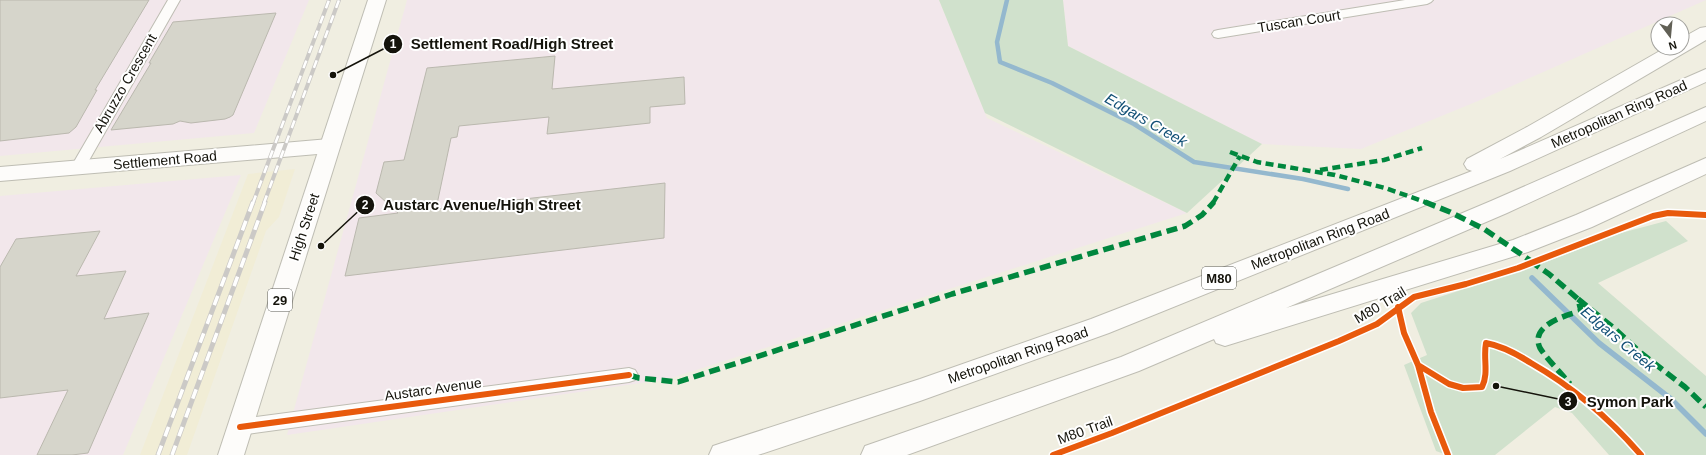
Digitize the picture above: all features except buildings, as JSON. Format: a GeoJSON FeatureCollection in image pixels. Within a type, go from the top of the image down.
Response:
{"type":"FeatureCollection","features":[{"type":"Feature","properties":{"kind":"main road","name":"High Street"},"geometry":{"type":"LineString","coordinates":[[232,455],[329,146],[377,0]]}},
{"type":"Feature","properties":{"kind":"main road"},"geometry":{"type":"LineString","coordinates":[[1690,41],[1706,32]]}},
{"type":"Feature","properties":{"kind":"main road"},"geometry":{"type":"LineString","coordinates":[[1375,218],[1534,132],[1664,56]]}},
{"type":"Feature","properties":{"kind":"main road","name":"Metropolitan Ring Road"},"geometry":{"type":"LineString","coordinates":[[722,455],[920,390],[1100,326],[1256,263],[1375,218],[1510,163],[1706,75]]}},
{"type":"Feature","properties":{"kind":"main road"},"geometry":{"type":"LineString","coordinates":[[1130,364],[1499,207],[1706,113]]}},
{"type":"Feature","properties":{"kind":"main road","name":"Settlement Road"},"geometry":{"type":"LineString","coordinates":[[0,174],[329,146]]}},
{"type":"Feature","properties":{"kind":"main road"},"geometry":{"type":"LineString","coordinates":[[874,455],[1130,364],[1520,246],[1584,221],[1692,173],[1706,165]]}},
{"type":"Feature","properties":{"kind":"street","name":"Abruzzo Crescent"},"geometry":{"type":"LineString","coordinates":[[78,167],[174,0]]}},
{"type":"Feature","properties":{"kind":"street","name":"Tuscan Court"},"geometry":{"type":"LineString","coordinates":[[1218,34],[1427,0]]}},
{"type":"Feature","properties":{"kind":"street","name":"Austarc Avenue"},"geometry":{"type":"LineString","coordinates":[[240,428],[629,375]]}},
{"type":"Feature","properties":{"kind":"shaded area"},"geometry":{"type":"Polygon","coordinates":[[[0,0],[309,0],[254,133],[0,156],[0,0]]]}},
{"type":"Feature","properties":{"kind":"shaded area"},"geometry":{"type":"Polygon","coordinates":[[[407,0],[939,0],[987,118],[1187,213],[668,379],[287,435],[407,0]]]}},
{"type":"Feature","properties":{"kind":"shaded area"},"geometry":{"type":"Polygon","coordinates":[[[1063,0],[1706,0],[1670,16],[1650,16],[1650,25],[1478,101],[1361,149],[1262,144],[1068,46],[1063,0]]]}},
{"type":"Feature","properties":{"kind":"shaded area"},"geometry":{"type":"Polygon","coordinates":[[[295,169],[279,217],[266,231],[187,455],[140,455],[248,174],[295,169]]]}},
{"type":"Feature","properties":{"kind":"shaded area"},"geometry":{"type":"Polygon","coordinates":[[[241,175],[123,455],[0,455],[0,196],[241,175]]]}},
{"type":"Feature","properties":{"kind":"green space"},"geometry":{"type":"Polygon","coordinates":[[[939,0],[1063,0],[1068,46],[1262,144],[1187,213],[985,113],[939,0]]]}},
{"type":"Feature","properties":{"kind":"green space"},"geometry":{"type":"Polygon","coordinates":[[[1666,221],[1688,241],[1598,283],[1706,376],[1706,455],[1609,455],[1572,413],[1555,407],[1495,455],[1447,455],[1436,451],[1404,365],[1427,355],[1411,313],[1421,303],[1538,265],[1621,233],[1666,221]]]}},
{"type":"Feature","properties":{"kind":"waterway","name":"Edgars Creek"},"geometry":{"type":"LineString","coordinates":[[1007,0],[997,42],[1000,62],[1052,83],[1134,124],[1194,162],[1303,179],[1348,189]]}},
{"type":"Feature","properties":{"kind":"waterway","name":"Edgars Creek"},"geometry":{"type":"LineString","coordinates":[[1532,278],[1599,343],[1671,399],[1706,434]]}},
{"type":"Feature","properties":{"kind":"railway"},"geometry":{"type":"LineString","coordinates":[[253,203],[329,0]]}},
{"type":"Feature","properties":{"kind":"railway"},"geometry":{"type":"LineString","coordinates":[[264,203],[339,0]]}},
{"type":"Feature","properties":{"kind":"railway"},"geometry":{"type":"LineString","coordinates":[[158,455],[253,202]]}},
{"type":"Feature","properties":{"kind":"railway"},"geometry":{"type":"LineString","coordinates":[[172,455],[265,202]]}},
{"type":"Feature","properties":{"kind":"marked path"},"geometry":{"type":"LineString","coordinates":[[1320,170],[1384,160],[1422,148]]}},
{"type":"Feature","properties":{"kind":"marked path"},"geometry":{"type":"LineString","coordinates":[[1230,152],[1257,162],[1335,175],[1385,188],[1415,198],[1450,212],[1484,229],[1534,263]]}},
{"type":"Feature","properties":{"kind":"marked path"},"geometry":{"type":"LineString","coordinates":[[629,375],[639,378],[678,382],[952,294],[1185,226],[1202,215],[1213,204],[1240,156]]}},
{"type":"Feature","properties":{"kind":"marked path"},"geometry":{"type":"LineString","coordinates":[[1530,261],[1549,274],[1578,299],[1581,311],[1566,315],[1551,322],[1545,326],[1539,339],[1540,347],[1570,384]]}},
{"type":"Feature","properties":{"kind":"marked path"},"geometry":{"type":"LineString","coordinates":[[1578,299],[1615,329],[1641,353],[1685,387],[1706,407]]}},
{"type":"Feature","properties":{"kind":"cycle path","name":"M80 Trail"},"geometry":{"type":"LineString","coordinates":[[1053,455],[1112,433],[1339,341],[1377,324],[1414,297],[1466,284],[1518,268],[1653,216],[1668,213],[1706,215]]}},
{"type":"Feature","properties":{"kind":"cycle path","name":"M80 Trail"},"geometry":{"type":"LineString","coordinates":[[1398,307],[1404,333],[1418,365],[1449,384],[1463,388],[1482,387],[1486,377],[1486,343],[1501,347],[1540,368],[1572,389],[1615,427],[1641,455]]}},
{"type":"Feature","properties":{"kind":"cycle path"},"geometry":{"type":"LineString","coordinates":[[1418,365],[1431,412],[1448,455]]}},
{"type":"Feature","properties":{"kind":"cycle path"},"geometry":{"type":"LineString","coordinates":[[240,427],[629,375]]}},
{"type":"Feature","properties":{"kind":"place","name":"Settlement Road/High Street"},"geometry":{"type":"Point","coordinates":[333,75]}},
{"type":"Feature","properties":{"kind":"place","name":"Austarc Avenue/High Street"},"geometry":{"type":"Point","coordinates":[321,246]}},
{"type":"Feature","properties":{"kind":"place","name":"Symon Park"},"geometry":{"type":"Point","coordinates":[1496,386]}}]}
